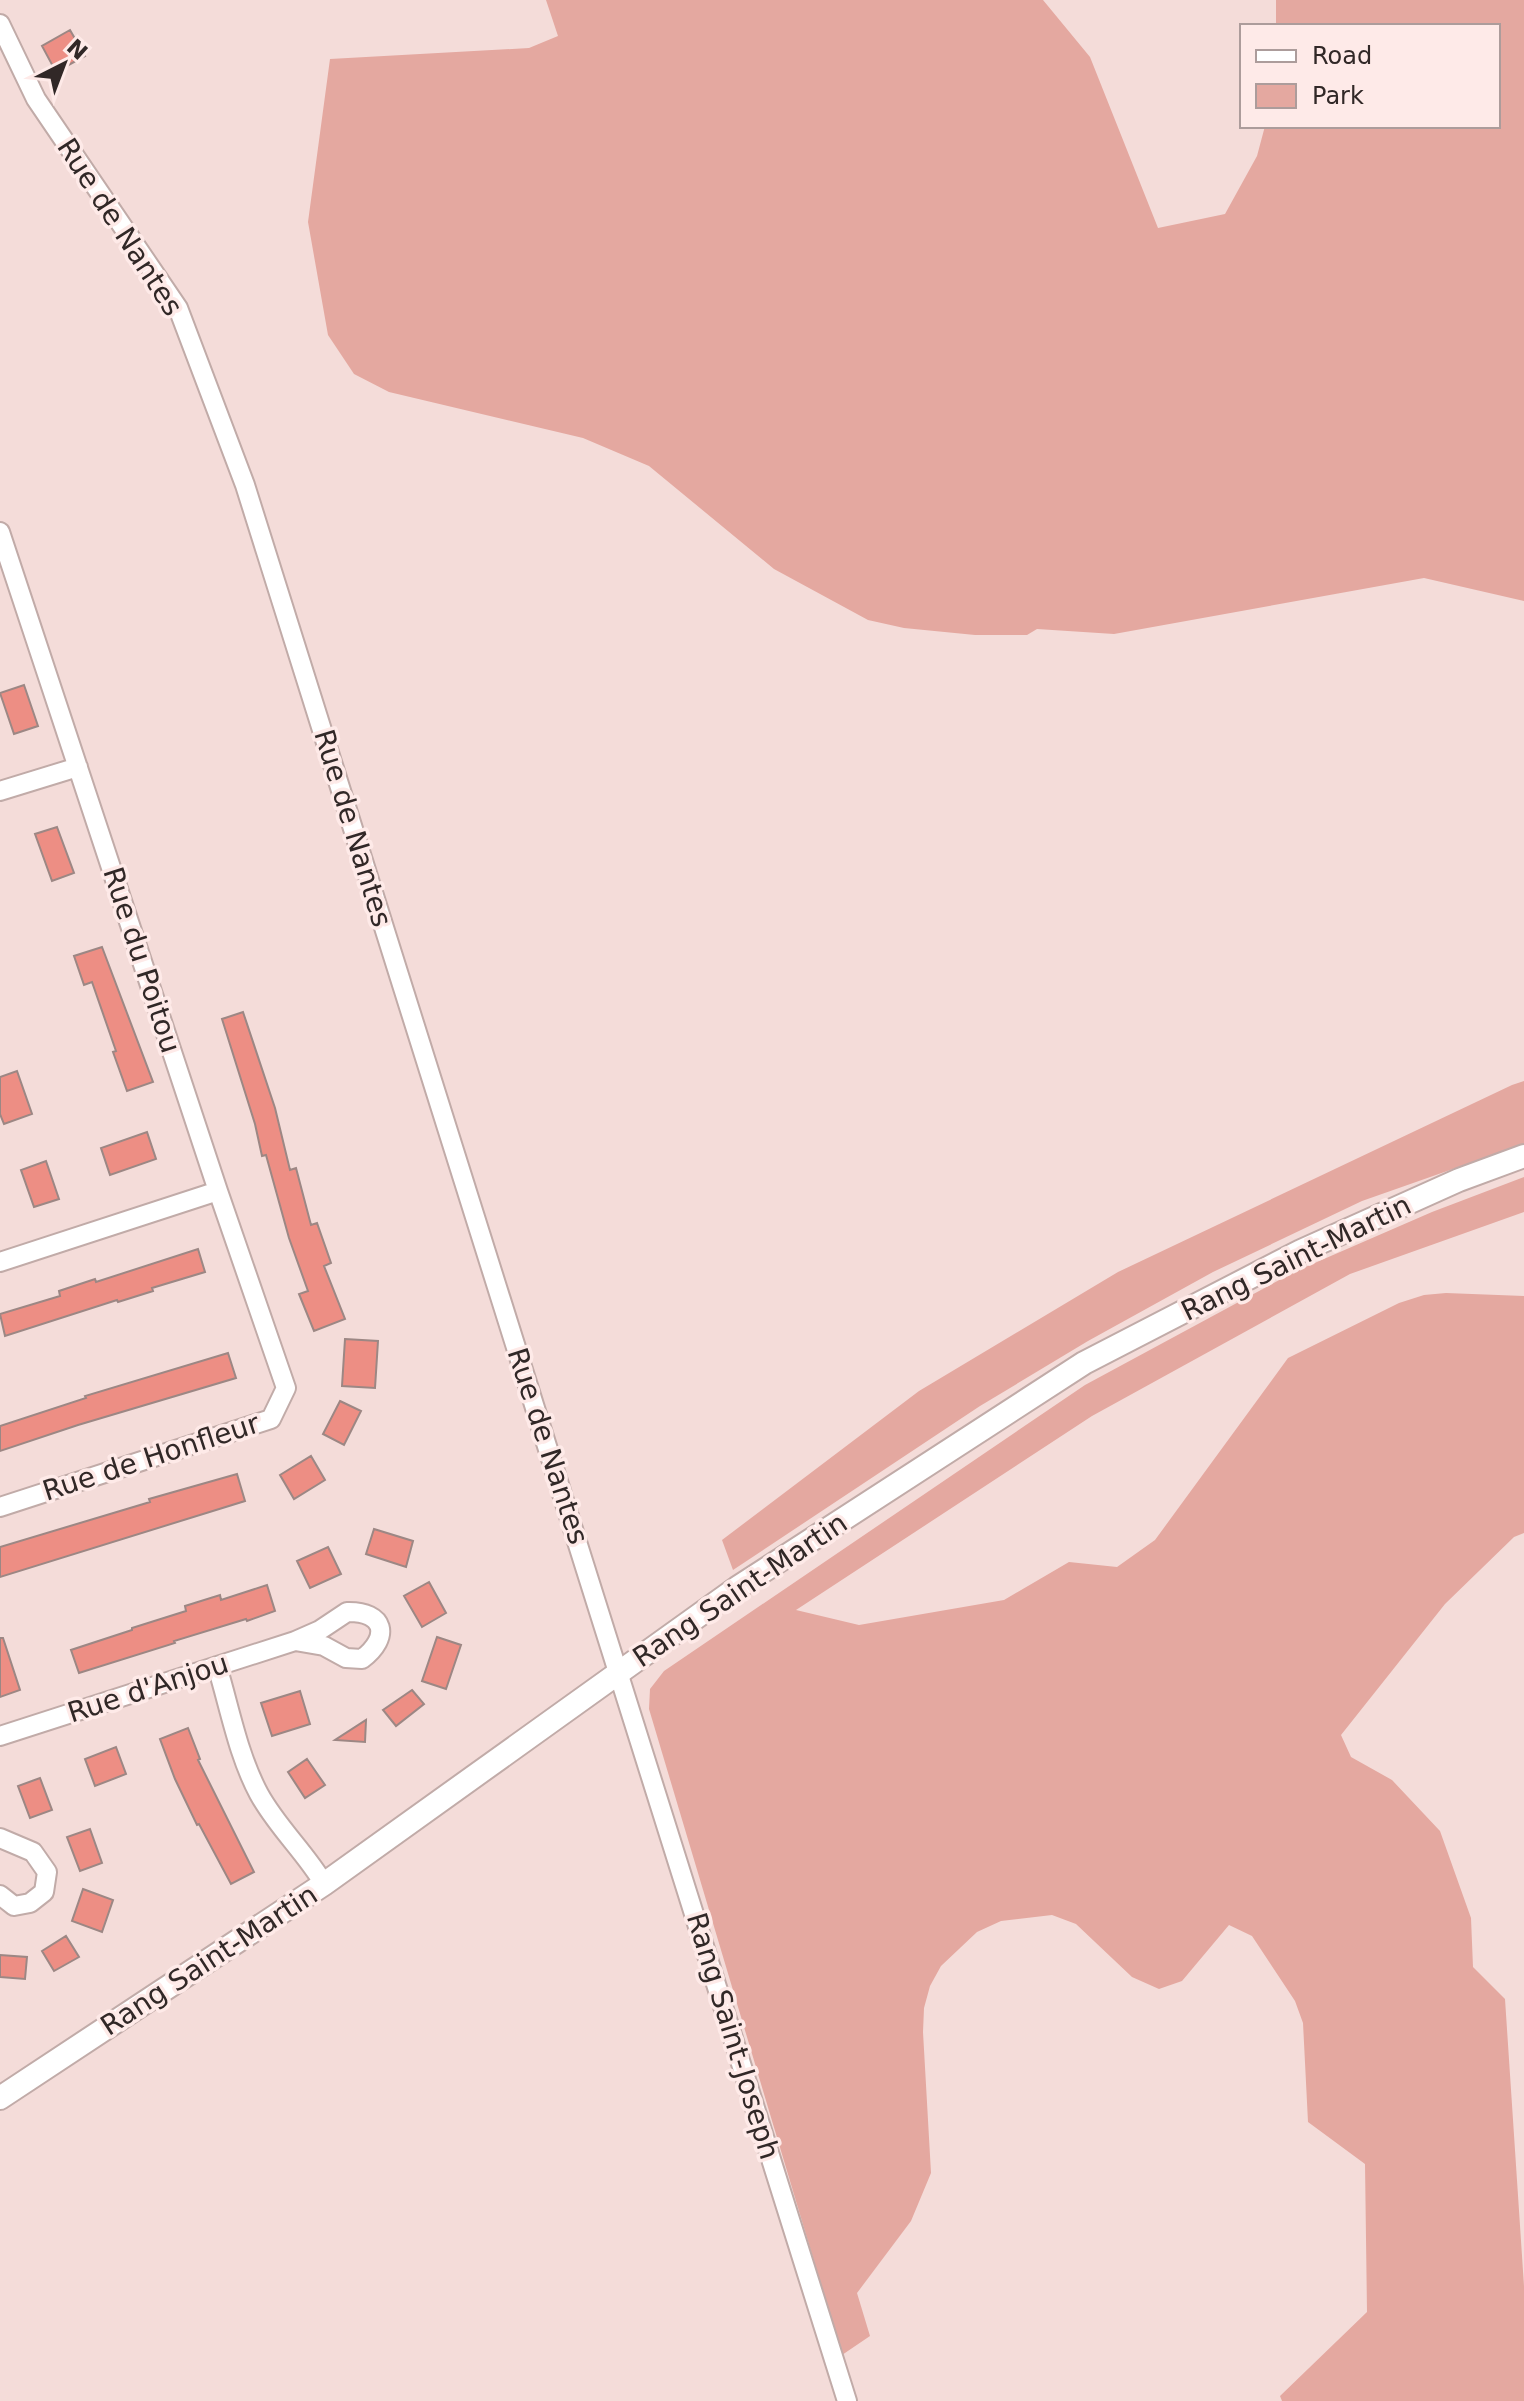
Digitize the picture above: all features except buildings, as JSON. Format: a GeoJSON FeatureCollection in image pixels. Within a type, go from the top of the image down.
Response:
{"type":"FeatureCollection","features":[{"type":"Feature","properties":{"kind":"street","name":"Rue de Nantes"},"geometry":{"type":"LineString","coordinates":[[0,24],[36,99],[178,308],[245,485],[619,1672]]}},
{"type":"Feature","properties":{"kind":"street","name":"Rue du Poitou"},"geometry":{"type":"LineString","coordinates":[[0,532],[286,1388]]}},
{"type":"Feature","properties":{"kind":"street"},"geometry":{"type":"LineString","coordinates":[[0,791],[78,767]]}},
{"type":"Feature","properties":{"kind":"street","name":"Rang Saint-Martin"},"geometry":{"type":"LineString","coordinates":[[0,2098],[324,1884],[737,1588],[1084,1363],[1301,1251],[1459,1180],[1524,1156]]}},
{"type":"Feature","properties":{"kind":"street"},"geometry":{"type":"LineString","coordinates":[[0,1262],[218,1191]]}},
{"type":"Feature","properties":{"kind":"street","name":"Rue de Honfleur"},"geometry":{"type":"LineString","coordinates":[[0,1507],[271,1419],[286,1388]]}},
{"type":"Feature","properties":{"kind":"street","name":"Rue d'Anjou"},"geometry":{"type":"LineString","coordinates":[[0,1736],[295,1641]]}},
{"type":"Feature","properties":{"kind":"street"},"geometry":{"type":"LineString","coordinates":[[217,1666],[246,1764],[260,1795],[324,1884]]}},
{"type":"Feature","properties":{"kind":"street","name":"Rang Saint-Joseph"},"geometry":{"type":"LineString","coordinates":[[619,1672],[847,2401]]}},
{"type":"Feature","properties":{"kind":"street"},"geometry":{"type":"LineString","coordinates":[[0,1838],[33,1852],[47,1872],[44,1892],[30,1903],[14,1906],[0,1895]]}},
{"type":"Feature","properties":{"kind":"green space"},"geometry":{"type":"Polygon","coordinates":[[[546,0],[1043,0],[1090,57],[1158,228],[1225,214],[1257,156],[1264,128],[1500,128],[1500,24],[1276,24],[1276,0],[1524,0],[1524,601],[1424,578],[1114,634],[1037,629],[1027,635],[975,635],[904,628],[868,620],[774,569],[649,466],[583,438],[389,392],[354,374],[328,335],[308,222],[330,59],[529,48],[558,36],[546,0]]]}},
{"type":"Feature","properties":{"kind":"green space"},"geometry":{"type":"Polygon","coordinates":[[[1524,1081],[1524,1144],[1362,1201],[1213,1272],[1088,1341],[980,1406],[733,1570],[722,1540],[919,1391],[1118,1272],[1524,1081]]]}},
{"type":"Feature","properties":{"kind":"green space"},"geometry":{"type":"Polygon","coordinates":[[[1524,1177],[1524,1212],[1350,1274],[1092,1416],[796,1610],[859,1625],[1004,1600],[1069,1562],[1117,1567],[1155,1540],[1288,1358],[1399,1303],[1424,1295],[1524,1296],[1524,1533],[1514,1537],[1445,1604],[1341,1735],[1351,1757],[1392,1780],[1440,1831],[1471,1918],[1473,1967],[1505,1999],[1524,2286],[1524,2401],[1282,2401],[1280,2396],[1367,2312],[1365,2164],[1308,2122],[1303,2023],[1295,2001],[1252,1936],[1229,1925],[1182,1981],[1159,1989],[1132,1977],[1076,1924],[1052,1915],[1001,1921],[977,1932],[941,1966],[930,1986],[924,2008],[931,2173],[911,2221],[857,2293],[870,2336],[842,2355],[649,1709],[650,1689],[664,1671],[1085,1385],[1294,1272],[1432,1212],[1524,1177]]]}}]}
